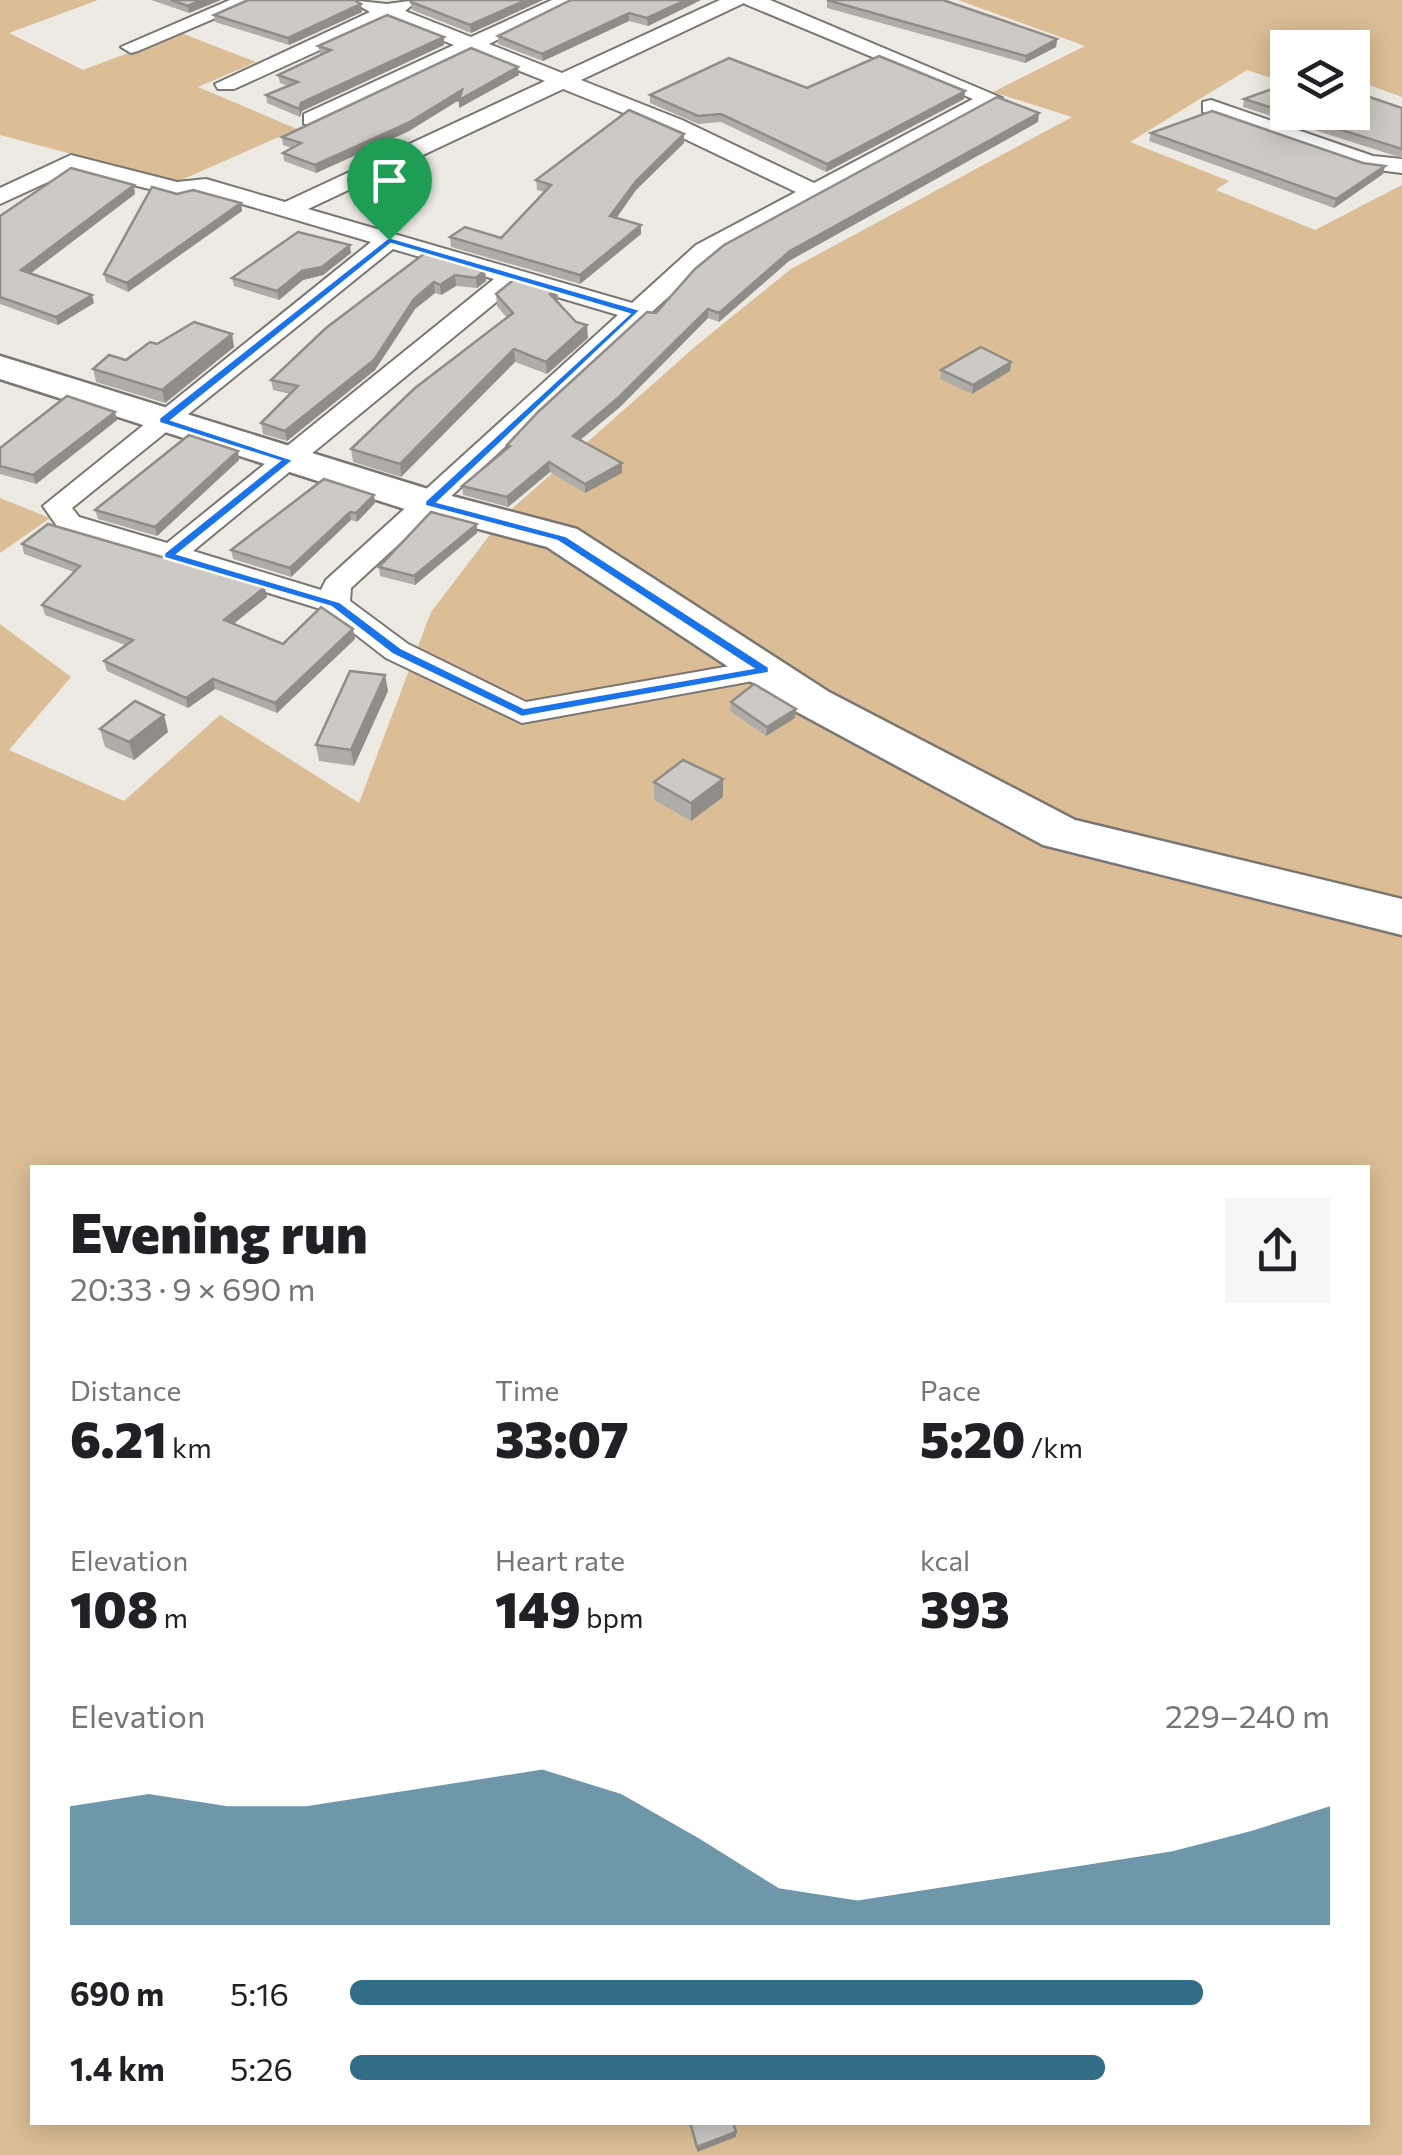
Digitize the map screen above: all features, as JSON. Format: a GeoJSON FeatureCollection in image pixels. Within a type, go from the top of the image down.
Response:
{"type":"FeatureCollection","features":[{"type":"Feature","properties":{"kind":"street"},"geometry":{"type":"LineString","coordinates":[[130,47],[248,0]]}},
{"type":"Feature","properties":{"kind":"street"},"geometry":{"type":"LineString","coordinates":[[359,0],[674,124],[815,192]]}},
{"type":"Feature","properties":{"kind":"street"},"geometry":{"type":"LineString","coordinates":[[226,84],[413,0]]}},
{"type":"Feature","properties":{"kind":"street"},"geometry":{"type":"LineString","coordinates":[[312,119],[568,0]]}},
{"type":"Feature","properties":{"kind":"street"},"geometry":{"type":"LineString","coordinates":[[286,210],[736,0]]}},
{"type":"Feature","properties":{"kind":"street"},"geometry":{"type":"LineString","coordinates":[[335,604],[336,586],[705,250],[991,98],[752,0]]}},
{"type":"Feature","properties":{"kind":"street"},"geometry":{"type":"LineString","coordinates":[[1211,108],[1370,163],[1402,166]]}},
{"type":"Feature","properties":{"kind":"street"},"geometry":{"type":"LineString","coordinates":[[0,197],[71,162],[177,189],[206,186],[637,313]]}},
{"type":"Feature","properties":{"kind":"street"},"geometry":{"type":"LineString","coordinates":[[389,240],[57,506],[69,522],[169,556],[335,604],[396,651],[522,713],[764,670]]}},
{"type":"Feature","properties":{"kind":"street"},"geometry":{"type":"LineString","coordinates":[[169,556],[513,276]]}},
{"type":"Feature","properties":{"kind":"street"},"geometry":{"type":"LineString","coordinates":[[0,367],[430,504],[562,538],[814,702],[1060,833],[1402,917]]}},
{"type":"Feature","properties":{"kind":"shaded area"},"geometry":{"type":"Polygon","coordinates":[[[0,0],[98,0],[9,33],[83,70],[181,33],[256,62],[198,87],[297,129],[177,182],[0,135],[0,0]]]}},
{"type":"Feature","properties":{"kind":"shaded area"},"geometry":{"type":"Polygon","coordinates":[[[958,0],[1402,0],[1402,97],[1370,85],[1370,30],[1270,30],[1270,77],[1247,70],[1130,142],[1229,181],[1216,190],[1315,230],[1402,185],[1402,2155],[0,2155],[0,624],[71,677],[9,750],[124,801],[220,715],[359,803],[431,612],[505,515],[697,345],[791,269],[1072,117],[993,92],[1085,46],[958,0]]]}},
{"type":"Feature","properties":{"kind":"shaded area"},"geometry":{"type":"Polygon","coordinates":[[[0,498],[50,518],[0,553],[0,498]]]}},
{"type":"Feature","properties":{"kind":"building"},"geometry":{"type":"Polygon","coordinates":[[[171,0],[201,0],[188,6],[171,0]]]}},
{"type":"Feature","properties":{"kind":"building"},"geometry":{"type":"Polygon","coordinates":[[[248,0],[354,0],[361,4],[288,38],[214,15],[248,0]]]}},
{"type":"Feature","properties":{"kind":"building"},"geometry":{"type":"Polygon","coordinates":[[[412,0],[526,0],[470,25],[412,0]]]}},
{"type":"Feature","properties":{"kind":"building"},"geometry":{"type":"Polygon","coordinates":[[[571,0],[686,0],[647,18],[629,13],[542,54],[498,36],[571,0]]]}},
{"type":"Feature","properties":{"kind":"building"},"geometry":{"type":"Polygon","coordinates":[[[827,0],[943,0],[1057,39],[1026,56],[827,0]]]}},
{"type":"Feature","properties":{"kind":"building"},"geometry":{"type":"Polygon","coordinates":[[[387,15],[444,37],[301,103],[299,109],[266,95],[298,82],[278,75],[331,50],[318,46],[387,15]]]}},
{"type":"Feature","properties":{"kind":"building"},"geometry":{"type":"Polygon","coordinates":[[[471,48],[518,67],[459,100],[462,90],[408,123],[315,165],[283,153],[301,143],[282,137],[471,48]]]}},
{"type":"Feature","properties":{"kind":"building"},"geometry":{"type":"Polygon","coordinates":[[[879,56],[965,91],[827,164],[721,114],[698,116],[650,95],[729,58],[807,88],[879,56]]]}},
{"type":"Feature","properties":{"kind":"building"},"geometry":{"type":"Polygon","coordinates":[[[1270,90],[1270,107],[1244,99],[1270,90]]]}},
{"type":"Feature","properties":{"kind":"building"},"geometry":{"type":"Polygon","coordinates":[[[997,97],[1039,113],[790,251],[719,313],[708,309],[619,397],[573,436],[622,463],[585,484],[549,462],[507,497],[462,486],[510,446],[507,445],[539,411],[647,312],[656,313],[695,269],[724,245],[997,97]]]}},
{"type":"Feature","properties":{"kind":"building"},"geometry":{"type":"Polygon","coordinates":[[[1370,97],[1402,108],[1402,149],[1342,130],[1370,130],[1370,97]]]}},
{"type":"Feature","properties":{"kind":"building"},"geometry":{"type":"Polygon","coordinates":[[[629,110],[684,134],[636,181],[610,216],[641,225],[580,275],[450,237],[465,227],[501,238],[551,185],[536,180],[629,110]]]}},
{"type":"Feature","properties":{"kind":"building"},"geometry":{"type":"Polygon","coordinates":[[[1212,111],[1363,163],[1385,166],[1336,199],[1151,133],[1212,111]]]}},
{"type":"Feature","properties":{"kind":"building"},"geometry":{"type":"Polygon","coordinates":[[[71,168],[134,185],[21,270],[92,295],[56,317],[0,297],[0,216],[71,168]]]}},
{"type":"Feature","properties":{"kind":"building"},"geometry":{"type":"Polygon","coordinates":[[[152,187],[177,194],[193,190],[241,203],[127,283],[104,274],[152,187]]]}},
{"type":"Feature","properties":{"kind":"building"},"geometry":{"type":"Polygon","coordinates":[[[298,232],[350,245],[322,267],[302,271],[277,291],[232,278],[298,232]]]}},
{"type":"Feature","properties":{"kind":"building"},"geometry":{"type":"Polygon","coordinates":[[[425,253],[485,270],[476,278],[455,275],[440,285],[434,282],[414,299],[374,360],[285,431],[261,423],[298,386],[271,380],[326,328],[425,253]]]}},
{"type":"Feature","properties":{"kind":"building"},"geometry":{"type":"Polygon","coordinates":[[[517,277],[557,288],[550,294],[576,322],[587,325],[546,362],[514,349],[400,464],[351,449],[415,388],[513,313],[496,294],[517,277]]]}},
{"type":"Feature","properties":{"kind":"building"},"geometry":{"type":"Polygon","coordinates":[[[194,322],[232,334],[162,390],[93,369],[109,355],[126,360],[150,342],[157,344],[194,322]]]}},
{"type":"Feature","properties":{"kind":"building"},"geometry":{"type":"Polygon","coordinates":[[[981,347],[1011,362],[973,385],[941,370],[981,347]]]}},
{"type":"Feature","properties":{"kind":"building"},"geometry":{"type":"Polygon","coordinates":[[[67,396],[115,412],[33,475],[0,466],[0,448],[67,396]]]}},
{"type":"Feature","properties":{"kind":"building"},"geometry":{"type":"Polygon","coordinates":[[[189,435],[238,451],[155,527],[95,510],[189,435]]]}},
{"type":"Feature","properties":{"kind":"building"},"geometry":{"type":"Polygon","coordinates":[[[324,479],[374,495],[290,568],[231,550],[324,479]]]}},
{"type":"Feature","properties":{"kind":"building"},"geometry":{"type":"Polygon","coordinates":[[[431,512],[477,524],[414,576],[379,567],[431,512]]]}},
{"type":"Feature","properties":{"kind":"building"},"geometry":{"type":"Polygon","coordinates":[[[48,524],[265,587],[224,620],[283,644],[321,607],[353,629],[275,703],[213,679],[186,698],[104,661],[133,640],[42,605],[80,566],[22,544],[48,524]]]}},
{"type":"Feature","properties":{"kind":"building"},"geometry":{"type":"Polygon","coordinates":[[[350,671],[385,675],[351,750],[316,745],[350,671]]]}},
{"type":"Feature","properties":{"kind":"building"},"geometry":{"type":"Polygon","coordinates":[[[754,684],[796,709],[767,727],[731,702],[754,684]]]}},
{"type":"Feature","properties":{"kind":"building"},"geometry":{"type":"Polygon","coordinates":[[[135,701],[164,715],[129,742],[100,729],[135,701]]]}},
{"type":"Feature","properties":{"kind":"building"},"geometry":{"type":"Polygon","coordinates":[[[683,760],[723,779],[691,803],[654,782],[683,760]]]}},
{"type":"Feature","properties":{"kind":"building"},"geometry":{"type":"Polygon","coordinates":[[[691,2125],[734,2125],[736,2132],[697,2147],[691,2125]]]}},
{"type":"Feature","properties":{"kind":"route"},"geometry":{"type":"LineString","coordinates":[[389,240],[637,313],[430,504],[562,538],[764,670],[522,713],[396,651],[335,604],[169,556],[288,460],[164,421],[389,240]]}}]}
